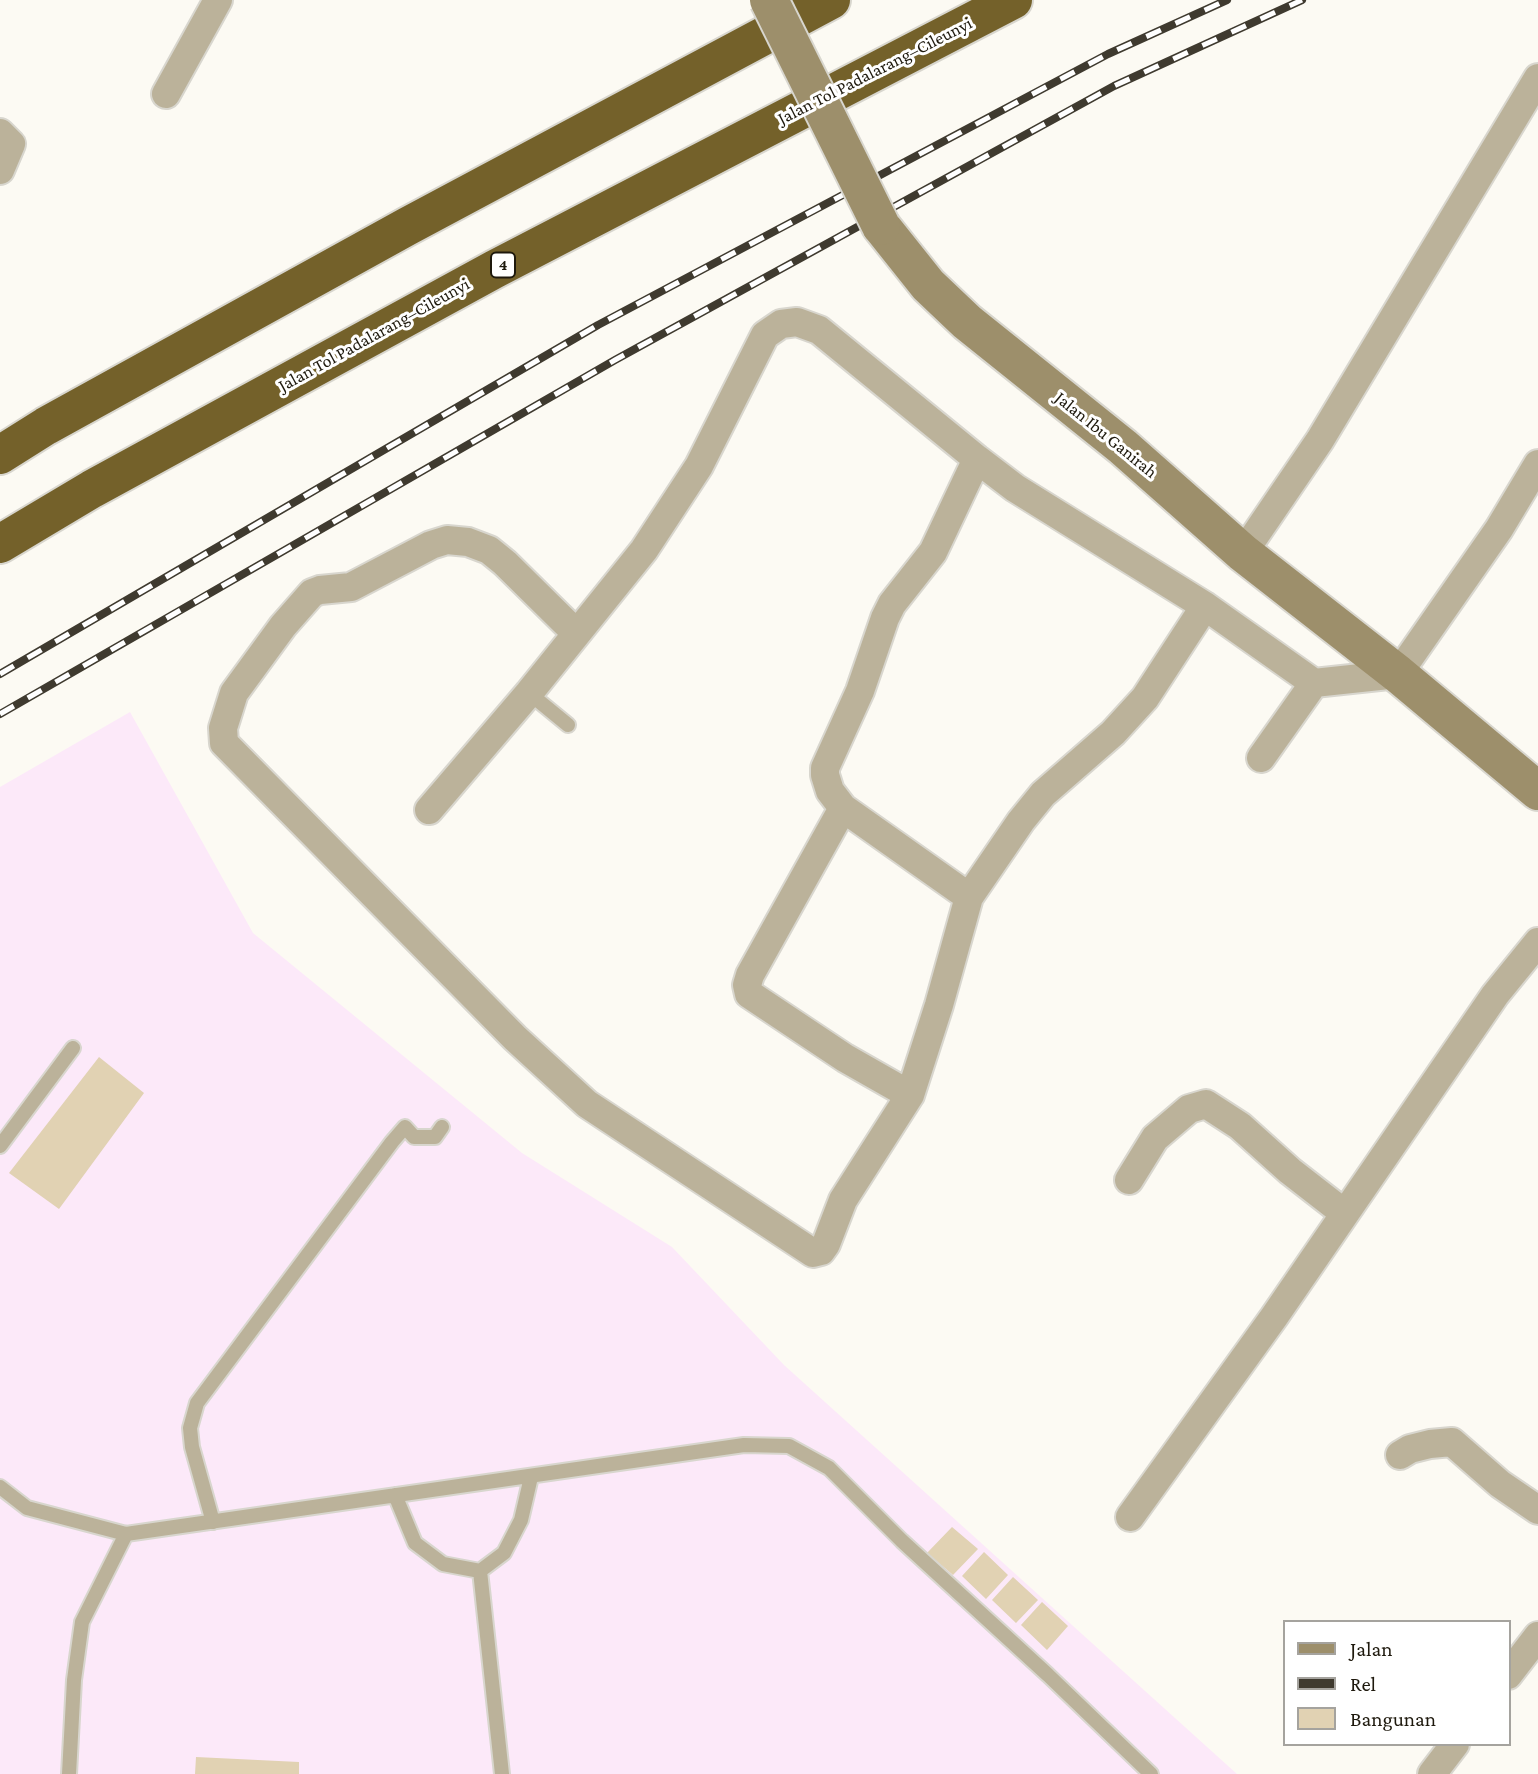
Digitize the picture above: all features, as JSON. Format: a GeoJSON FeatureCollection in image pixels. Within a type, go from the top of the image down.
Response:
{"type":"FeatureCollection","features":[{"type":"Feature","properties":{"kind":"highway"},"geometry":{"type":"LineString","coordinates":[[0,455],[46,426],[384,239],[831,0]]}},
{"type":"Feature","properties":{"kind":"highway","name":"Jalan Tol Padalarang–Cileunyi"},"geometry":{"type":"LineString","coordinates":[[0,544],[92,489],[495,269],[1013,0]]}},
{"type":"Feature","properties":{"kind":"main road","name":"Jalan Ibu Ganirah"},"geometry":{"type":"LineString","coordinates":[[769,0],[881,226],[928,285],[967,322],[1133,456],[1242,553],[1398,674],[1538,791]]}},
{"type":"Feature","properties":{"kind":"street"},"geometry":{"type":"LineString","coordinates":[[166,94],[218,0]]}},
{"type":"Feature","properties":{"kind":"street"},"geometry":{"type":"LineString","coordinates":[[1242,553],[1320,440],[1538,78]]}},
{"type":"Feature","properties":{"kind":"street"},"geometry":{"type":"LineString","coordinates":[[0,133],[11,144],[0,170]]}},
{"type":"Feature","properties":{"kind":"street"},"geometry":{"type":"LineString","coordinates":[[429,810],[529,693],[643,550],[699,466],[765,335],[781,324],[797,323],[819,330],[1015,488],[1205,607],[1314,683],[1398,674],[1499,529],[1538,464]]}},
{"type":"Feature","properties":{"kind":"street"},"geometry":{"type":"LineString","coordinates":[[969,897],[843,808],[826,783],[825,768],[860,691],[889,611],[933,552],[976,459]]}},
{"type":"Feature","properties":{"kind":"street"},"geometry":{"type":"LineString","coordinates":[[576,633],[489,550],[468,542],[447,540],[431,545],[351,587],[312,593],[283,626],[234,693],[223,728],[224,743],[515,1038],[587,1104],[813,1253],[821,1251],[826,1244],[843,1200],[910,1095],[940,1005],[969,897],[1021,821],[1043,794],[1113,733],[1145,698],[1205,607]]}},
{"type":"Feature","properties":{"kind":"street"},"geometry":{"type":"LineString","coordinates":[[1261,758],[1314,683]]}},
{"type":"Feature","properties":{"kind":"street"},"geometry":{"type":"LineString","coordinates":[[843,808],[750,975],[747,985],[749,994],[845,1058],[910,1095]]}},
{"type":"Feature","properties":{"kind":"street"},"geometry":{"type":"LineString","coordinates":[[1130,1517],[1274,1317],[1495,995],[1538,942]]}},
{"type":"Feature","properties":{"kind":"street"},"geometry":{"type":"LineString","coordinates":[[1129,1180],[1155,1138],[1189,1109],[1206,1104],[1240,1126],[1290,1171],[1343,1213]]}},
{"type":"Feature","properties":{"kind":"street"},"geometry":{"type":"LineString","coordinates":[[1400,1455],[1410,1449],[1430,1444],[1452,1442],[1500,1484],[1538,1510]]}},
{"type":"Feature","properties":{"kind":"street"},"geometry":{"type":"LineString","coordinates":[[1510,1672],[1538,1636]]}},
{"type":"Feature","properties":{"kind":"street"},"geometry":{"type":"LineString","coordinates":[[1432,1774],[1453,1746]]}},
{"type":"Feature","properties":{"kind":"lane"},"geometry":{"type":"LineString","coordinates":[[529,693],[568,725]]}},
{"type":"Feature","properties":{"kind":"lane"},"geometry":{"type":"LineString","coordinates":[[0,1146],[73,1048]]}},
{"type":"Feature","properties":{"kind":"lane"},"geometry":{"type":"LineString","coordinates":[[213,1521],[192,1447],[190,1428],[197,1402],[405,1127],[414,1137],[435,1137],[442,1127]]}},
{"type":"Feature","properties":{"kind":"lane"},"geometry":{"type":"LineString","coordinates":[[0,1488],[27,1508],[126,1534],[744,1445],[789,1446],[829,1468],[902,1541],[1151,1774]]}},
{"type":"Feature","properties":{"kind":"lane"},"geometry":{"type":"LineString","coordinates":[[395,1495],[415,1543],[443,1564],[480,1571],[504,1553],[521,1520],[531,1477]]}},
{"type":"Feature","properties":{"kind":"lane"},"geometry":{"type":"LineString","coordinates":[[69,1774],[74,1680],[82,1622],[126,1534]]}},
{"type":"Feature","properties":{"kind":"lane"},"geometry":{"type":"LineString","coordinates":[[480,1571],[502,1774]]}},
{"type":"Feature","properties":{"kind":"shaded area"},"geometry":{"type":"Polygon","coordinates":[[[130,712],[253,933],[522,1153],[672,1247],[784,1365],[1237,1774],[0,1774],[0,787],[130,712]]]}},
{"type":"Feature","properties":{"kind":"building"},"geometry":{"type":"Polygon","coordinates":[[[99,1057],[144,1093],[59,1209],[9,1173],[99,1057]]]}},
{"type":"Feature","properties":{"kind":"building"},"geometry":{"type":"Polygon","coordinates":[[[952,1527],[978,1549],[953,1575],[927,1553],[952,1527]]]}},
{"type":"Feature","properties":{"kind":"building"},"geometry":{"type":"Polygon","coordinates":[[[984,1552],[1008,1575],[986,1599],[962,1576],[984,1552]]]}},
{"type":"Feature","properties":{"kind":"building"},"geometry":{"type":"Polygon","coordinates":[[[1013,1577],[1038,1600],[1016,1623],[992,1600],[1013,1577]]]}},
{"type":"Feature","properties":{"kind":"building"},"geometry":{"type":"Polygon","coordinates":[[[1042,1602],[1068,1626],[1047,1650],[1021,1625],[1042,1602]]]}},
{"type":"Feature","properties":{"kind":"building"},"geometry":{"type":"Polygon","coordinates":[[[196,1757],[299,1762],[299,1774],[195,1774],[196,1757]]]}},
{"type":"Feature","properties":{"kind":"railway"},"geometry":{"type":"LineString","coordinates":[[0,674],[598,325],[1108,54],[1227,0]]}},
{"type":"Feature","properties":{"kind":"railway"},"geometry":{"type":"LineString","coordinates":[[0,714],[615,360],[1114,86],[1302,0]]}}]}
